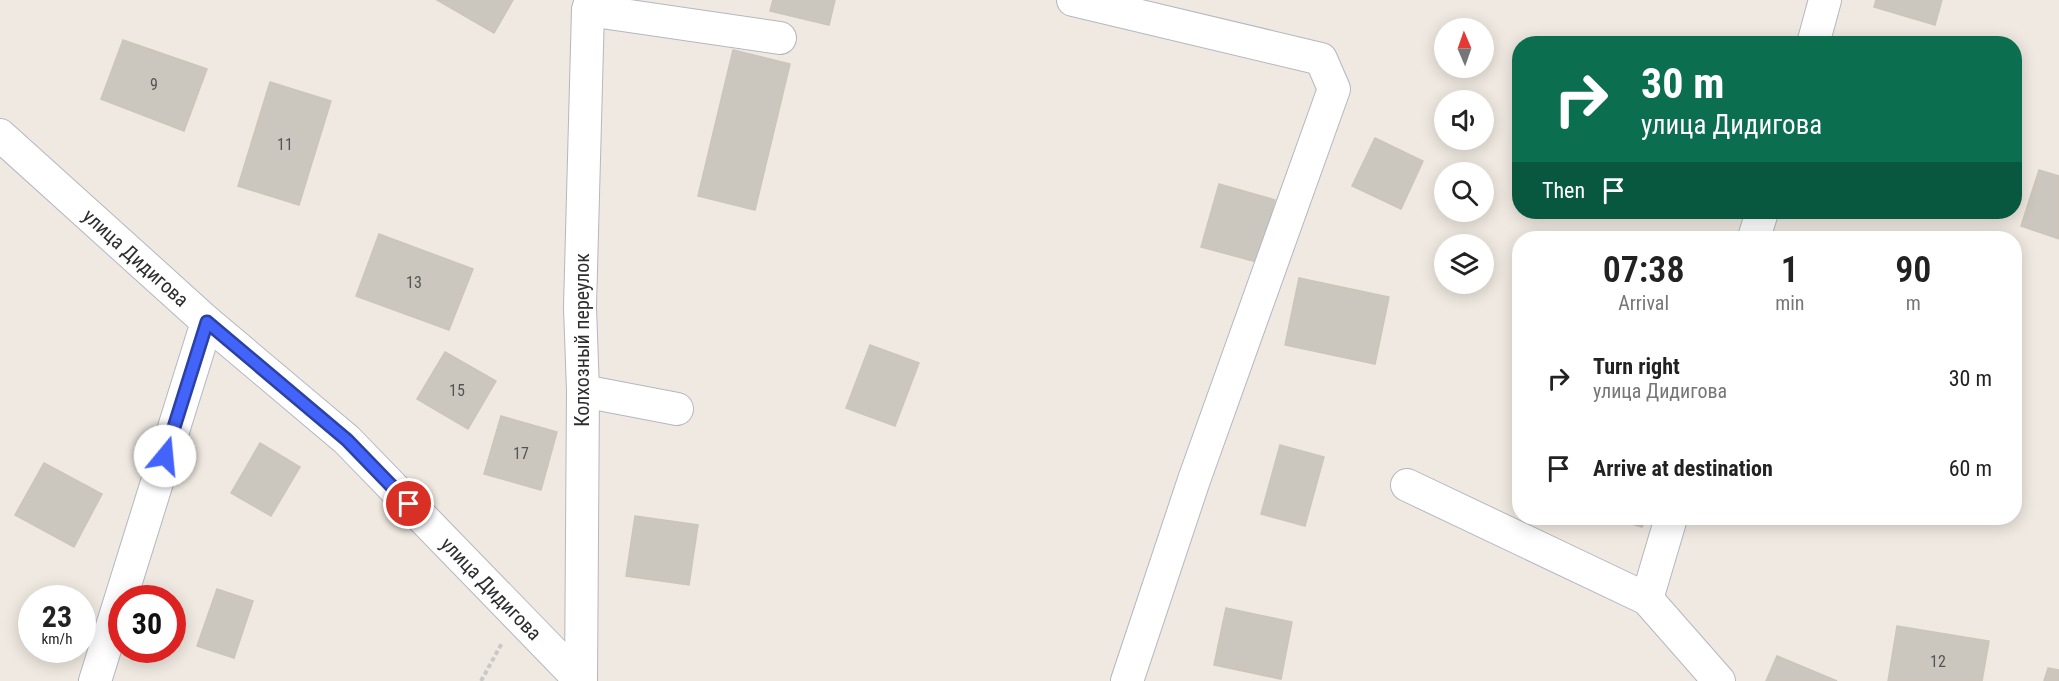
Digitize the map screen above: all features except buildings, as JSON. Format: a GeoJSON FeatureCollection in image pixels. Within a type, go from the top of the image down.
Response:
{"type":"FeatureCollection","features":[{"type":"Feature","properties":{"kind":"street"},"geometry":{"type":"LineString","coordinates":[[1073,0],[1321,59],[1334,89],[1194,480],[1127,681]]}},
{"type":"Feature","properties":{"kind":"street"},"geometry":{"type":"LineString","coordinates":[[1815,36],[1826,0]]}},
{"type":"Feature","properties":{"kind":"street"},"geometry":{"type":"LineString","coordinates":[[589,5],[780,38]]}},
{"type":"Feature","properties":{"kind":"street","name":"Колхозный переулок"},"geometry":{"type":"LineString","coordinates":[[581,681],[583,391],[580,307],[589,5]]}},
{"type":"Feature","properties":{"kind":"street","name":"улица Дидигова"},"geometry":{"type":"LineString","coordinates":[[0,135],[207,322],[347,440],[581,681]]}},
{"type":"Feature","properties":{"kind":"street"},"geometry":{"type":"LineString","coordinates":[[95,681],[207,322]]}},
{"type":"Feature","properties":{"kind":"street"},"geometry":{"type":"LineString","coordinates":[[583,391],[677,409]]}},
{"type":"Feature","properties":{"kind":"street"},"geometry":{"type":"LineString","coordinates":[[1407,485],[1647,599],[1719,681]]}},
{"type":"Feature","properties":{"kind":"street"},"geometry":{"type":"LineString","coordinates":[[1647,599],[1669,525]]}},
{"type":"Feature","properties":{"kind":"path"},"geometry":{"type":"LineString","coordinates":[[480,681],[517,616]]}},
{"type":"Feature","properties":{"kind":"route"},"geometry":{"type":"LineString","coordinates":[[165,456],[207,322],[347,440],[409,504]]}}]}
